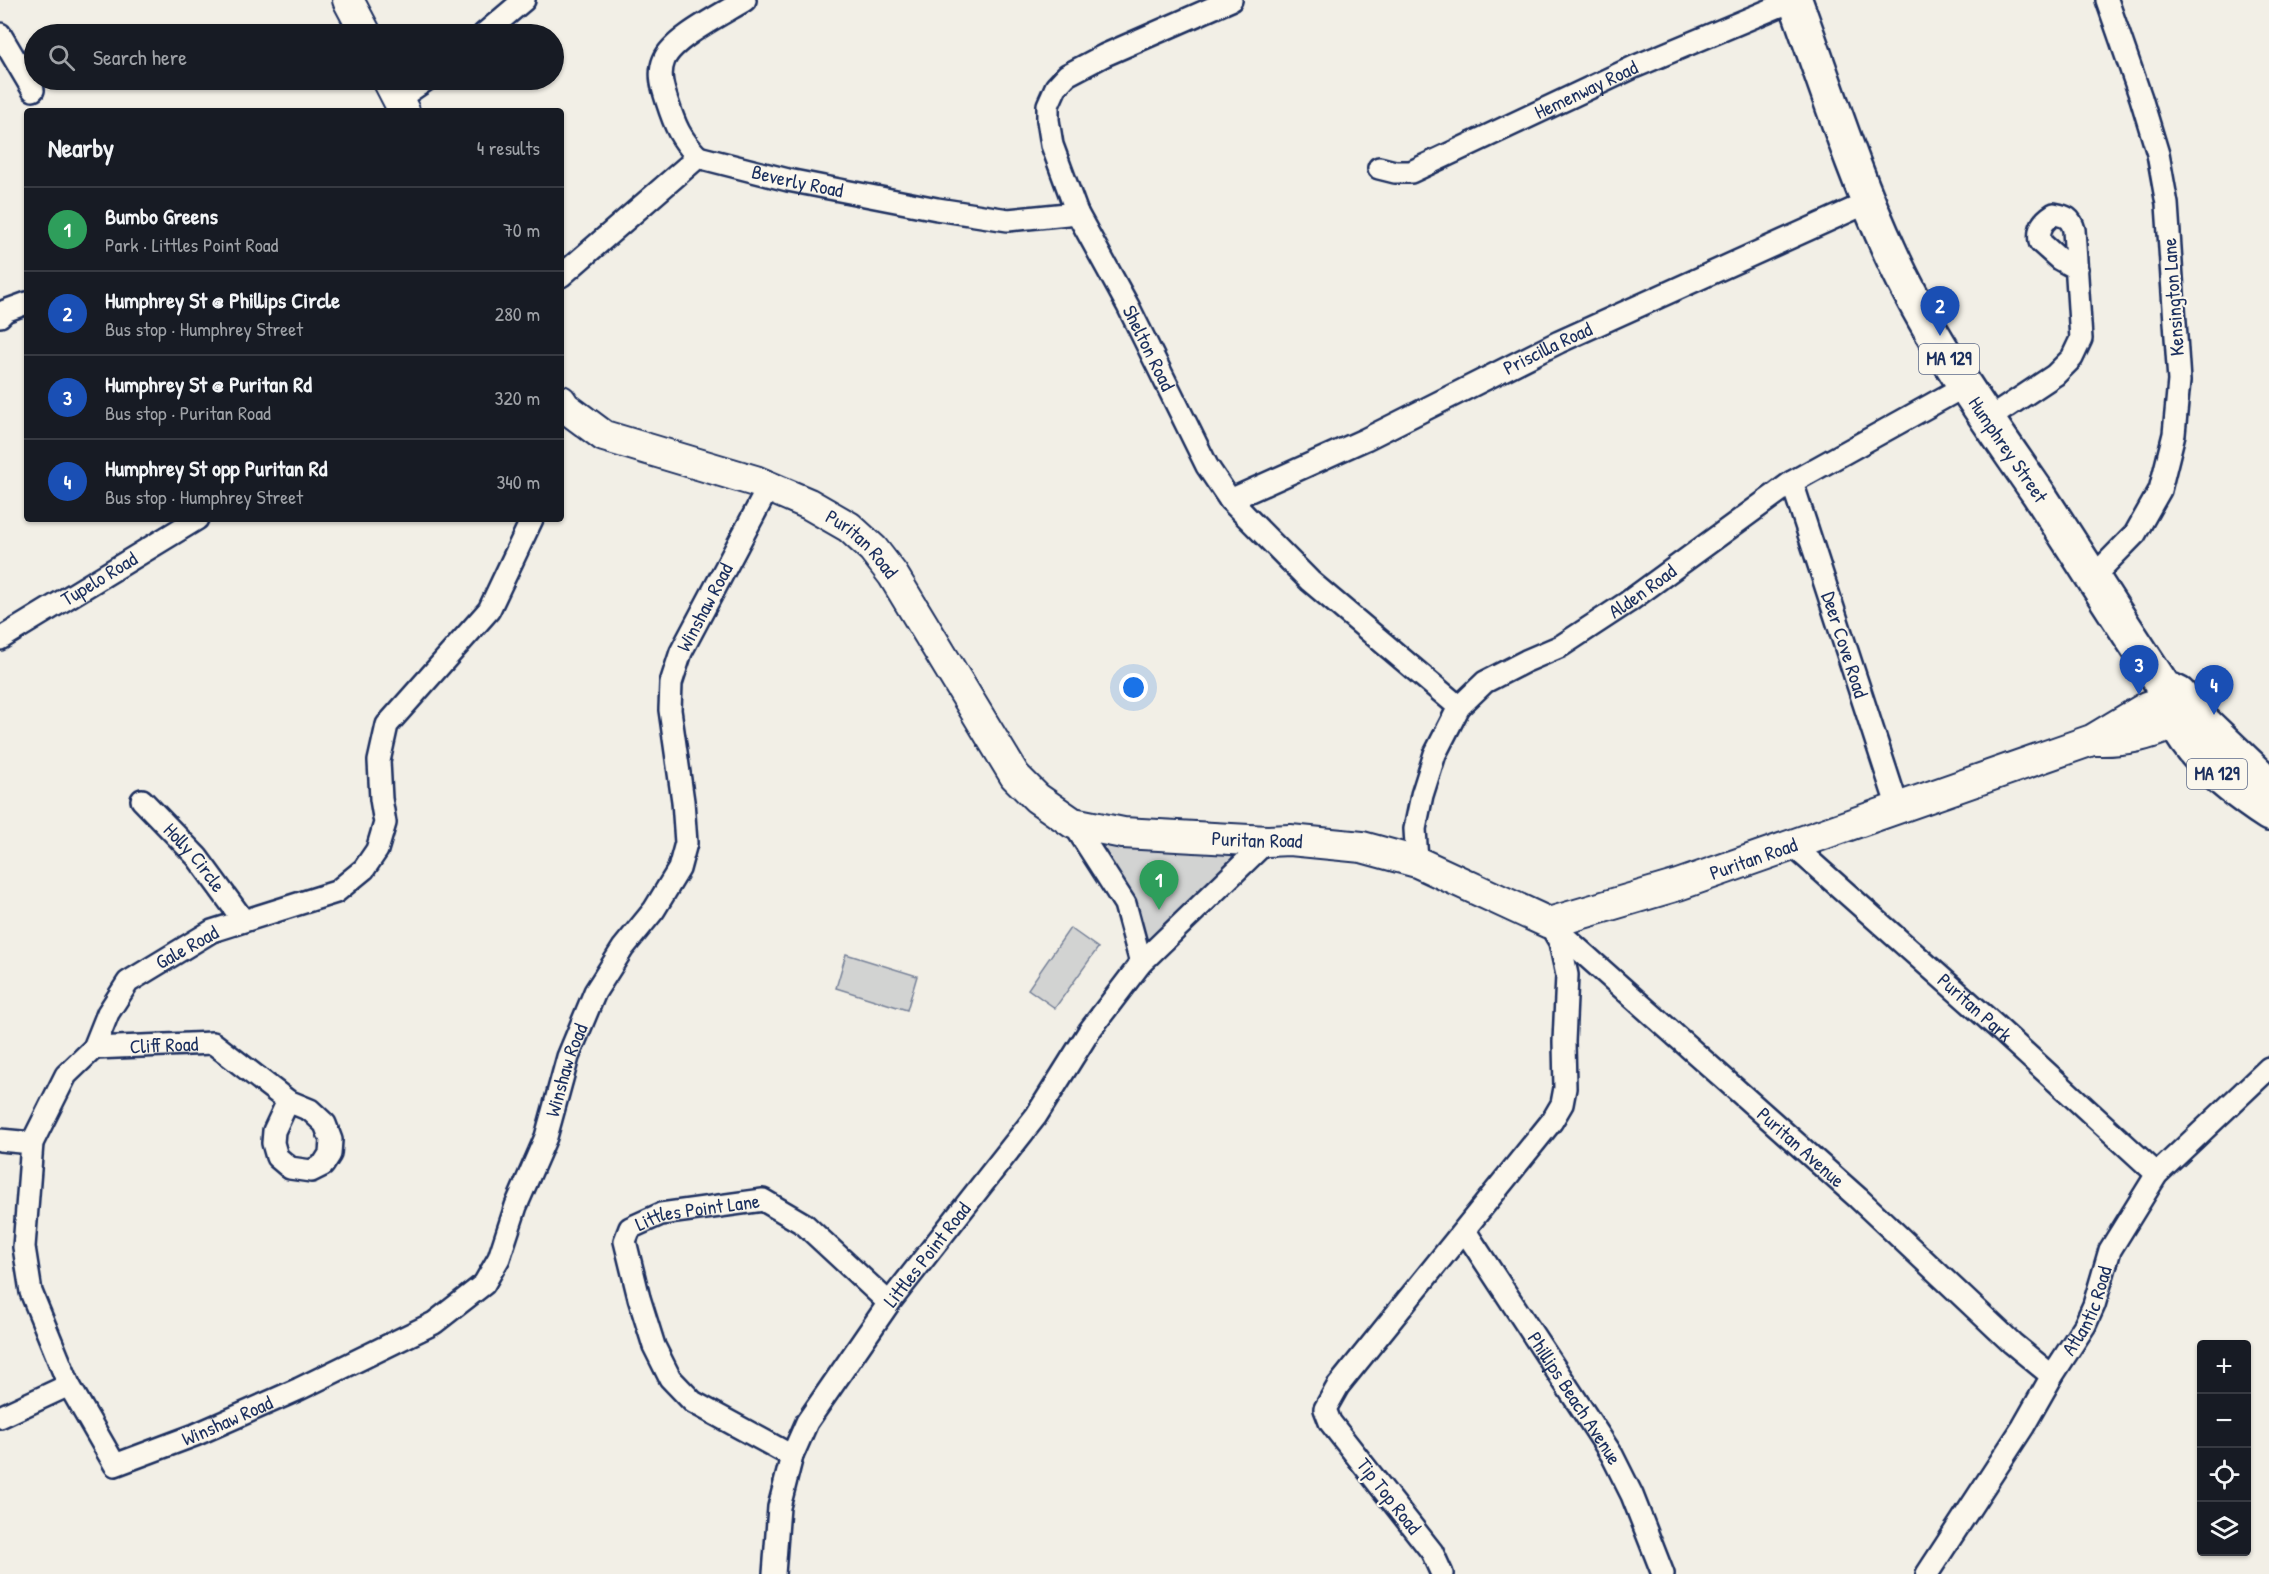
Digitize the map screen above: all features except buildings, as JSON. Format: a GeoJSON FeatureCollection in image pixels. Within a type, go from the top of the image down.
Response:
{"type":"FeatureCollection","features":[{"type":"Feature","properties":{"kind":"main road","name":"Humphrey Street"},"geometry":{"type":"LineString","coordinates":[[1795,0],[1869,202],[1891,255],[1927,324],[1987,420],[2175,703],[2192,749],[2237,793],[2269,814]]}},
{"type":"Feature","properties":{"kind":"main road","name":"Humphrey Street"},"geometry":{"type":"LineString","coordinates":[[2175,703],[2258,774],[2269,798]]}},
{"type":"Feature","properties":{"kind":"street"},"geometry":{"type":"LineString","coordinates":[[348,0],[361,24]]}},
{"type":"Feature","properties":{"kind":"street"},"geometry":{"type":"LineString","coordinates":[[496,24],[524,0]]}},
{"type":"Feature","properties":{"kind":"street"},"geometry":{"type":"LineString","coordinates":[[564,273],[698,157],[682,141],[675,126],[661,82],[664,60],[681,39],[745,0]]}},
{"type":"Feature","properties":{"kind":"street","name":"Shelton Road"},"geometry":{"type":"LineString","coordinates":[[1231,0],[1067,75],[1056,87],[1048,105],[1052,145],[1077,213],[1128,306],[1207,466],[1230,500],[1310,580],[1459,707]]}},
{"type":"Feature","properties":{"kind":"street","name":"Hemenway Road"},"geometry":{"type":"LineString","coordinates":[[1379,168],[1395,172],[1411,172],[1634,67],[1795,0]]}},
{"type":"Feature","properties":{"kind":"street","name":"Kensington Lane"},"geometry":{"type":"LineString","coordinates":[[2092,577],[2135,534],[2160,490],[2174,434],[2179,381],[2167,204],[2158,154],[2107,0]]}},
{"type":"Feature","properties":{"kind":"street"},"geometry":{"type":"LineString","coordinates":[[0,34],[24,75]]}},
{"type":"Feature","properties":{"kind":"street","name":"Beverly Road"},"geometry":{"type":"LineString","coordinates":[[698,157],[788,180],[937,209],[1008,220],[1077,213]]}},
{"type":"Feature","properties":{"kind":"street","name":"Priscilla Road"},"geometry":{"type":"LineString","coordinates":[[1230,500],[1366,439],[1559,342],[1869,202]]}},
{"type":"Feature","properties":{"kind":"street"},"geometry":{"type":"LineString","coordinates":[[1987,420],[2055,375],[2072,358],[2081,339],[2077,269]]}},
{"type":"Feature","properties":{"kind":"street"},"geometry":{"type":"LineString","coordinates":[[0,316],[5,311],[24,304]]}},
{"type":"Feature","properties":{"kind":"street","name":"Alden Road"},"geometry":{"type":"LineString","coordinates":[[1417,862],[1415,829],[1422,795],[1435,754],[1459,707],[1485,682],[1561,646],[1628,602],[1792,482],[1965,386]]}},
{"type":"Feature","properties":{"kind":"street","name":"Puritan Road"},"geometry":{"type":"LineString","coordinates":[[564,410],[604,436],[769,486],[809,504],[849,527],[873,549],[918,614],[993,744],[1015,776],[1037,798],[1073,823],[1123,833],[1267,841],[1290,840],[1362,847],[1417,862],[1549,923],[1678,885],[2092,740],[2147,707],[2175,703]]}},
{"type":"Feature","properties":{"kind":"street","name":"Deer Cove Road"},"geometry":{"type":"LineString","coordinates":[[1792,482],[1898,808]]}},
{"type":"Feature","properties":{"kind":"street","name":"Winshaw Road"},"geometry":{"type":"LineString","coordinates":[[115,1465],[195,1435],[299,1389],[434,1323],[459,1306],[484,1284],[499,1258],[516,1206],[546,1137],[568,1057],[595,992],[623,948],[654,910],[680,869],[686,843],[683,801],[670,710],[671,683],[681,652],[769,486]]}},
{"type":"Feature","properties":{"kind":"street","name":"Tupelo Road"},"geometry":{"type":"LineString","coordinates":[[0,639],[192,522]]}},
{"type":"Feature","properties":{"kind":"street","name":"Gale Road"},"geometry":{"type":"LineString","coordinates":[[115,1465],[69,1385],[31,1292],[24,1247],[32,1143],[66,1075],[94,1048],[108,1013],[128,982],[212,931],[336,892],[364,869],[377,850],[386,824],[381,799],[380,761],[387,725],[489,610],[531,522]]}},
{"type":"Feature","properties":{"kind":"street","name":"Holly Circle"},"geometry":{"type":"LineString","coordinates":[[142,800],[197,857],[243,920]]}},
{"type":"Feature","properties":{"kind":"street"},"geometry":{"type":"LineString","coordinates":[[1073,823],[1125,904],[1141,963]]}},
{"type":"Feature","properties":{"kind":"street","name":"Littles Point Road"},"geometry":{"type":"LineString","coordinates":[[774,1574],[779,1507],[792,1456],[807,1422],[889,1303],[1036,1116],[1090,1030],[1141,963],[1267,841]]}},
{"type":"Feature","properties":{"kind":"street","name":"Puritan Park"},"geometry":{"type":"LineString","coordinates":[[1791,844],[1997,1027],[2157,1174]]}},
{"type":"Feature","properties":{"kind":"street"},"geometry":{"type":"LineString","coordinates":[[1465,1231],[1552,1121],[1562,1104],[1565,1088],[1564,1042],[1567,975],[1560,942],[1549,923]]}},
{"type":"Feature","properties":{"kind":"street","name":"Puritan Avenue"},"geometry":{"type":"LineString","coordinates":[[1549,923],[1850,1191],[2012,1343],[2052,1376]]}},
{"type":"Feature","properties":{"kind":"street","name":"Cliff Road"},"geometry":{"type":"LineString","coordinates":[[94,1048],[213,1043],[288,1101]]}},
{"type":"Feature","properties":{"kind":"street","name":"Atlantic Road"},"geometry":{"type":"LineString","coordinates":[[1927,1574],[2024,1427],[2052,1376],[2085,1325],[2094,1305],[2110,1250],[2157,1174],[2269,1068]]}},
{"type":"Feature","properties":{"kind":"street"},"geometry":{"type":"LineString","coordinates":[[0,1140],[32,1143]]}},
{"type":"Feature","properties":{"kind":"street","name":"Littles Point Lane"},"geometry":{"type":"LineString","coordinates":[[792,1456],[693,1402],[670,1378],[654,1346],[639,1298],[625,1241],[630,1228],[661,1214],[763,1200],[804,1224],[889,1303]]}},
{"type":"Feature","properties":{"kind":"street","name":"Tip Top Road"},"geometry":{"type":"LineString","coordinates":[[1442,1574],[1432,1552],[1330,1422],[1325,1409],[1338,1386],[1465,1231]]}},
{"type":"Feature","properties":{"kind":"street","name":"Phillips Beach Avenue"},"geometry":{"type":"LineString","coordinates":[[1465,1231],[1612,1455],[1632,1495],[1663,1574]]}},
{"type":"Feature","properties":{"kind":"street"},"geometry":{"type":"LineString","coordinates":[[0,1417],[69,1385]]}},
{"type":"Feature","properties":{"kind":"shaded area"},"geometry":{"type":"Polygon","coordinates":[[[1098,841],[1234,849],[1228,872],[1148,948],[1098,841]]]}},
{"type":"Feature","properties":{"kind":"shaded area"},"geometry":{"type":"Polygon","coordinates":[[[1070,928],[1098,948],[1055,1008],[1028,989],[1070,928]]]}},
{"type":"Feature","properties":{"kind":"shaded area"},"geometry":{"type":"Polygon","coordinates":[[[846,954],[917,976],[907,1010],[836,988],[846,954]]]}},
{"type":"Feature","properties":{"kind":"place","name":"Humphrey St @ Phillips Circle"},"geometry":{"type":"Point","coordinates":[1940,336]}},
{"type":"Feature","properties":{"kind":"place","name":"Humphrey St @ Puritan Rd"},"geometry":{"type":"Point","coordinates":[2139,695]}},
{"type":"Feature","properties":{"kind":"place","name":"Humphrey St opp Puritan Rd"},"geometry":{"type":"Point","coordinates":[2214,715]}},
{"type":"Feature","properties":{"kind":"place","name":"Bumbo Greens"},"geometry":{"type":"Point","coordinates":[1159,910]}}]}
